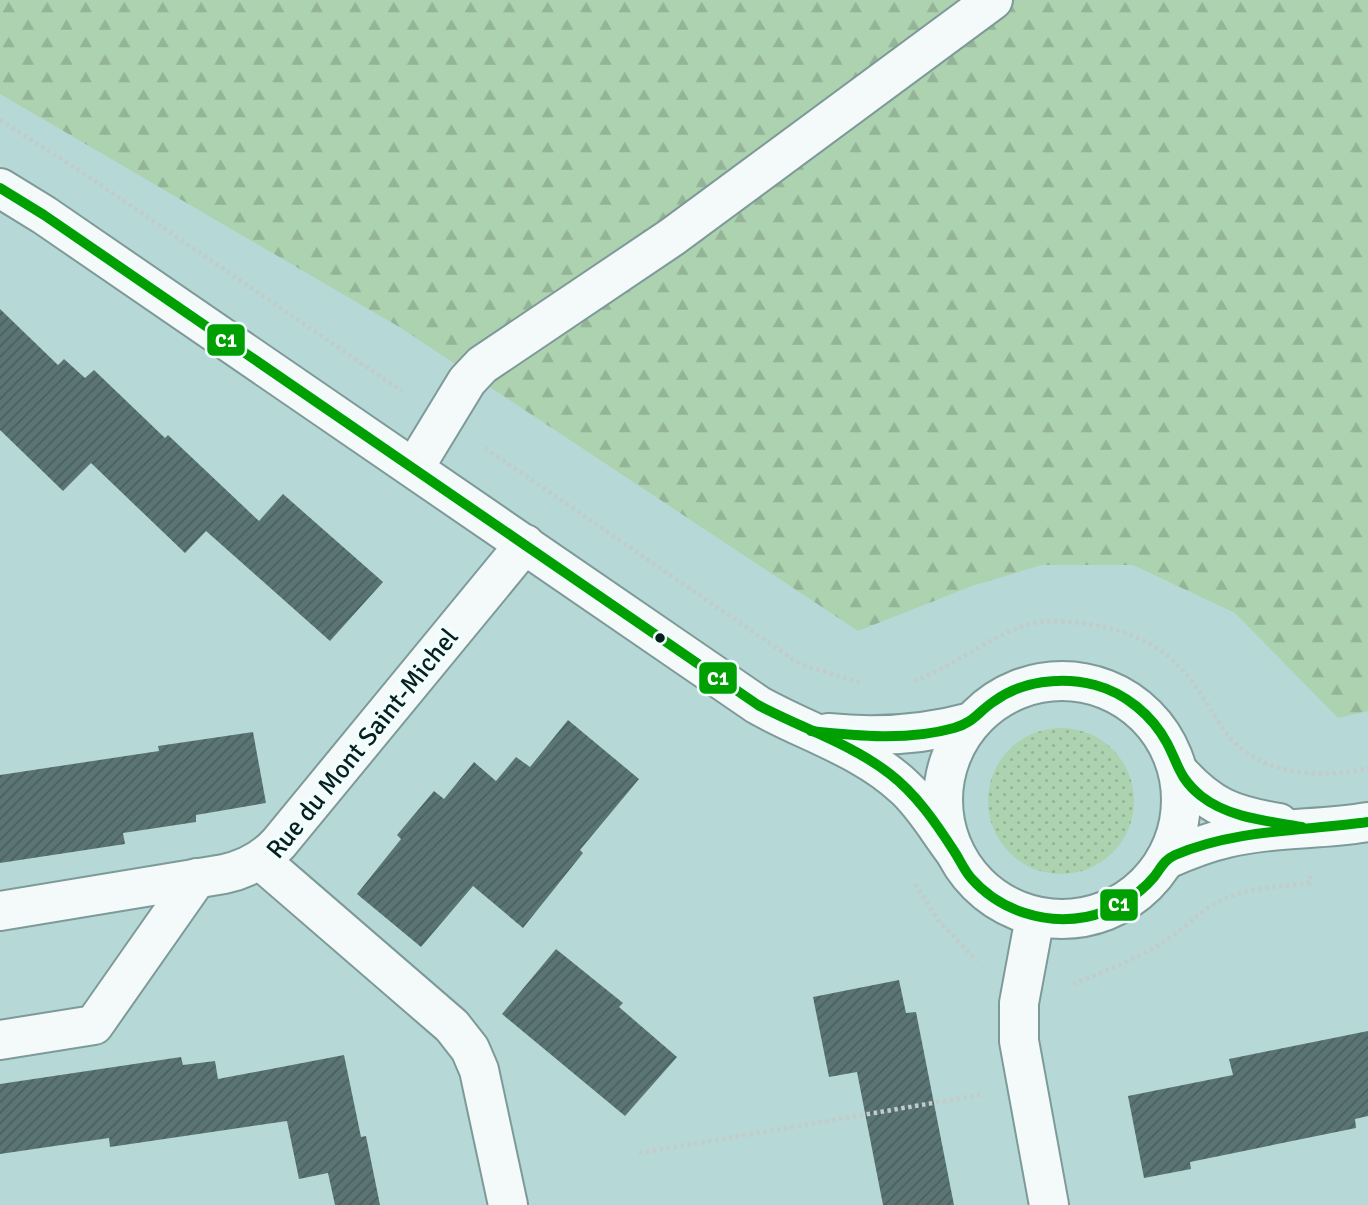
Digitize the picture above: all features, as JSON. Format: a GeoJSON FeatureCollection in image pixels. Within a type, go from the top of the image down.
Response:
{"type":"FeatureCollection","features":[{"type":"Feature","properties":{"kind":"street"},"geometry":{"type":"LineString","coordinates":[[414,468],[461,390],[482,365],[672,237],[993,0]]}},
{"type":"Feature","properties":{"kind":"street"},"geometry":{"type":"LineString","coordinates":[[0,188],[44,215],[758,705],[887,772],[919,802],[971,878],[995,899],[1014,910],[1035,917],[1075,919],[1114,908],[1147,884],[1165,860],[1178,831],[1181,811],[1178,771],[1167,742],[1140,709],[1114,692],[1095,685],[1064,680],[1033,684],[1004,695],[986,707],[971,722],[955,748],[944,779],[943,810],[954,851]]}},
{"type":"Feature","properties":{"kind":"street","name":"Rue du Mont Saint-Michel"},"geometry":{"type":"LineString","coordinates":[[508,1205],[485,1090],[480,1070],[470,1049],[452,1026],[260,860],[279,843],[525,544]]}},
{"type":"Feature","properties":{"kind":"street"},"geometry":{"type":"LineString","coordinates":[[808,731],[888,736],[946,729],[971,722]]}},
{"type":"Feature","properties":{"kind":"street"},"geometry":{"type":"LineString","coordinates":[[1178,771],[1204,797],[1217,805],[1251,817],[1309,828]]}},
{"type":"Feature","properties":{"kind":"street"},"geometry":{"type":"LineString","coordinates":[[1165,860],[1228,838],[1368,822]]}},
{"type":"Feature","properties":{"kind":"street"},"geometry":{"type":"LineString","coordinates":[[0,911],[237,871],[260,860]]}},
{"type":"Feature","properties":{"kind":"street"},"geometry":{"type":"LineString","coordinates":[[0,1040],[94,1025],[198,878]]}},
{"type":"Feature","properties":{"kind":"street"},"geometry":{"type":"LineString","coordinates":[[1035,917],[1019,1003],[1019,1041],[1049,1205]]}},
{"type":"Feature","properties":{"kind":"path"},"geometry":{"type":"LineString","coordinates":[[910,682],[1020,627],[1062,621],[1104,626],[1143,638],[1170,656],[1193,682],[1239,747],[1262,761],[1282,769],[1329,774],[1368,768]]}},
{"type":"Feature","properties":{"kind":"path"},"geometry":{"type":"LineString","coordinates":[[830,675],[869,685]]}},
{"type":"Feature","properties":{"kind":"path"},"geometry":{"type":"LineString","coordinates":[[639,1153],[1026,1087]]}},
{"type":"Feature","properties":{"kind":"green space"},"geometry":{"type":"Polygon","coordinates":[[[0,0],[1368,0],[1368,711],[1338,718],[1235,613],[1133,565],[1042,565],[972,586],[858,631],[401,328],[0,94],[0,0]]]}},
{"type":"Feature","properties":{"kind":"green space"},"geometry":{"type":"Polygon","coordinates":[[[1061,728],[1089,734],[1113,749],[1128,773],[1134,801],[1128,829],[1113,853],[1089,868],[1061,874],[1033,868],[1009,853],[994,829],[988,801],[994,773],[1009,749],[1033,734],[1061,728]]]}},
{"type":"Feature","properties":{"kind":"building"},"geometry":{"type":"Polygon","coordinates":[[[0,309],[58,365],[64,359],[85,378],[94,370],[165,438],[168,435],[259,521],[283,494],[383,582],[330,641],[206,531],[185,553],[91,463],[63,491],[0,430],[0,309]]]}},
{"type":"Feature","properties":{"kind":"building"},"geometry":{"type":"Polygon","coordinates":[[[568,720],[639,779],[580,850],[583,853],[523,928],[473,886],[421,947],[357,894],[401,839],[397,835],[434,791],[444,799],[474,762],[496,781],[516,757],[530,767],[568,720]]]}},
{"type":"Feature","properties":{"kind":"building"},"geometry":{"type":"Polygon","coordinates":[[[253,732],[266,803],[196,815],[196,822],[123,833],[125,844],[0,863],[0,775],[159,751],[158,746],[253,732]]]}},
{"type":"Feature","properties":{"kind":"building"},"geometry":{"type":"Polygon","coordinates":[[[556,949],[623,1003],[619,1007],[677,1057],[625,1116],[502,1014],[556,949]]]}},
{"type":"Feature","properties":{"kind":"building"},"geometry":{"type":"Polygon","coordinates":[[[899,980],[906,1013],[916,1012],[954,1205],[883,1205],[857,1072],[829,1077],[813,997],[899,980]]]}},
{"type":"Feature","properties":{"kind":"building"},"geometry":{"type":"Polygon","coordinates":[[[1368,1031],[1368,1116],[1355,1119],[1356,1128],[1190,1162],[1191,1169],[1144,1178],[1128,1096],[1233,1075],[1229,1059],[1368,1031]]]}},
{"type":"Feature","properties":{"kind":"building"},"geometry":{"type":"Polygon","coordinates":[[[344,1055],[361,1137],[366,1136],[380,1205],[335,1205],[328,1173],[299,1179],[287,1121],[110,1147],[109,1138],[0,1154],[0,1084],[181,1057],[183,1065],[215,1061],[218,1079],[344,1055]]]}},
{"type":"Feature","properties":{"kind":"transit line","name":"C1"},"geometry":{"type":"LineString","coordinates":[[0,188],[44,215],[758,705],[875,763],[890,774],[925,810],[971,878],[995,899],[1009,907],[1054,919],[1086,917],[1123,903],[1140,891],[1168,859],[1198,846],[1270,832],[1368,822]]}},
{"type":"Feature","properties":{"kind":"transit line","name":"C1"},"geometry":{"type":"LineString","coordinates":[[811,731],[882,736],[937,732],[966,723],[993,702],[1016,689],[1042,682],[1082,682],[1117,693],[1146,714],[1161,733],[1188,783],[1201,796],[1224,809],[1249,818],[1302,827]]}}]}
